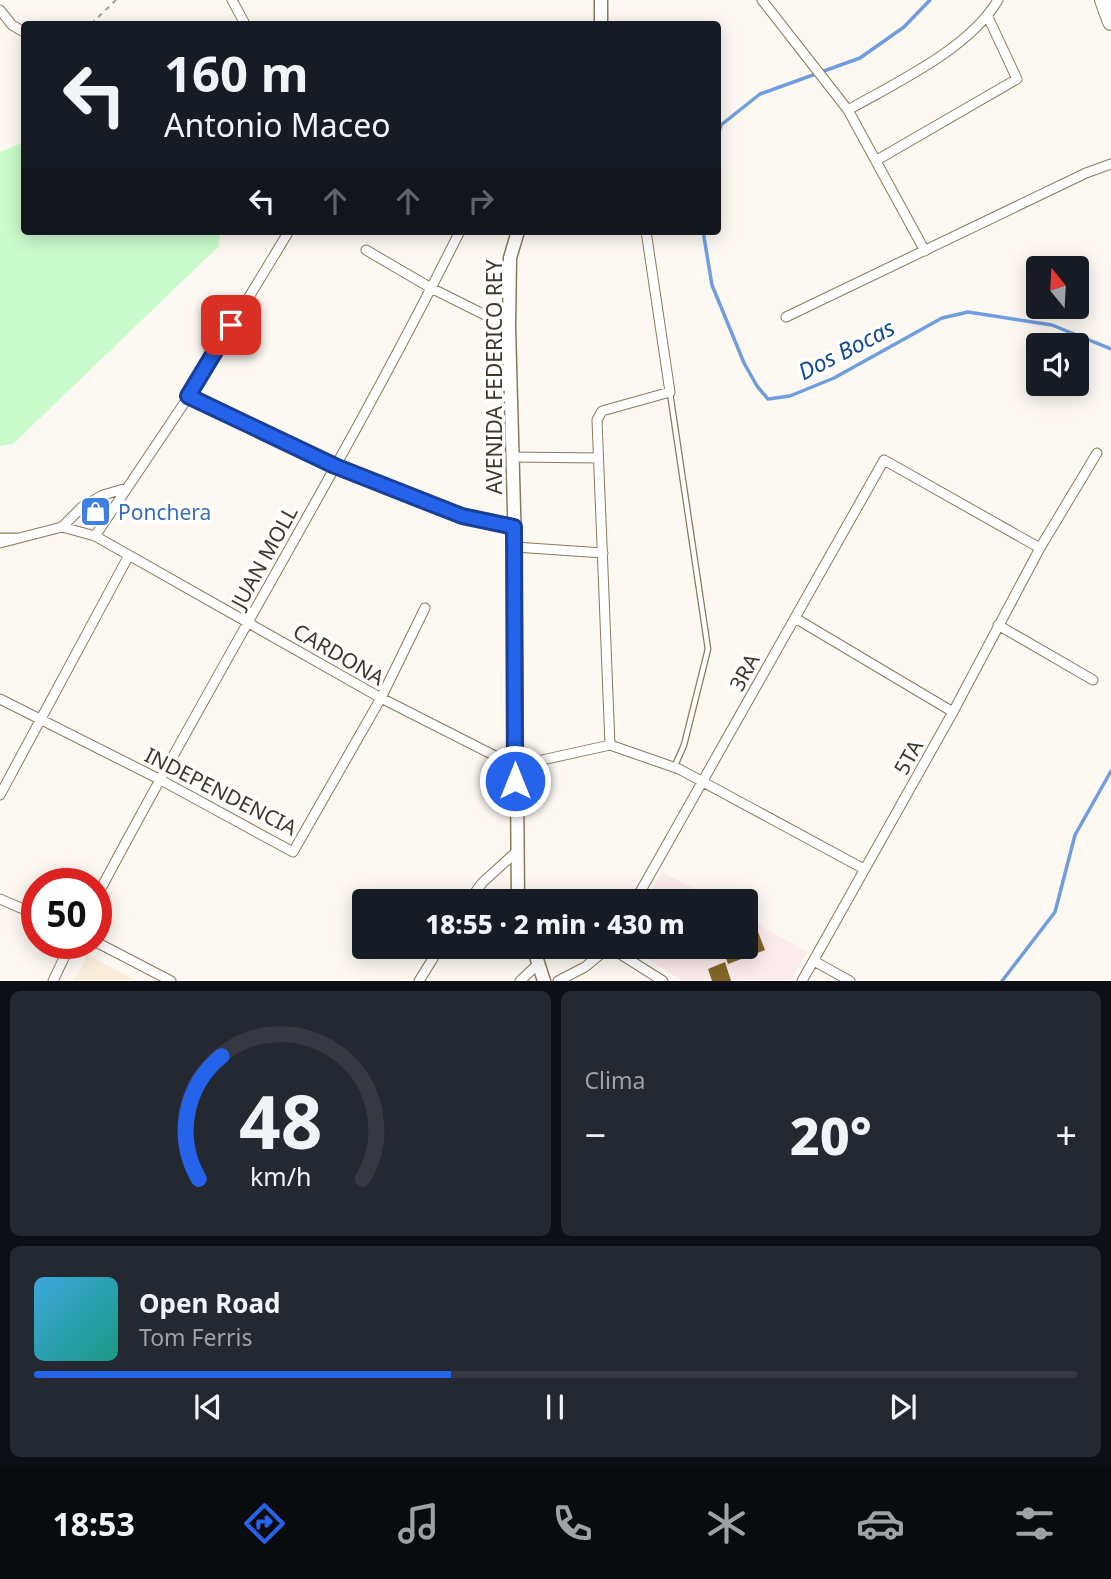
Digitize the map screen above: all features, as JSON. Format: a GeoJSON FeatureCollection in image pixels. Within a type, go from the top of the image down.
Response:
{"type":"FeatureCollection","features":[{"type":"Feature","properties":{"kind":"highway"},"geometry":{"type":"LineString","coordinates":[[1104,0],[1111,22]]}},
{"type":"Feature","properties":{"kind":"main road","name":"AVENIDA FEDERICO REY"},"geometry":{"type":"LineString","coordinates":[[517,235],[510,258],[509,327],[515,547],[518,889]]}},
{"type":"Feature","properties":{"kind":"main road"},"geometry":{"type":"LineString","coordinates":[[537,959],[544,981]]}},
{"type":"Feature","properties":{"kind":"street"},"geometry":{"type":"LineString","coordinates":[[232,0],[243,21]]}},
{"type":"Feature","properties":{"kind":"street"},"geometry":{"type":"LineString","coordinates":[[762,0],[848,110],[925,251]]}},
{"type":"Feature","properties":{"kind":"street"},"geometry":{"type":"LineString","coordinates":[[848,110],[918,70],[988,18],[998,0]]}},
{"type":"Feature","properties":{"kind":"street"},"geometry":{"type":"LineString","coordinates":[[602,4],[606,21]]}},
{"type":"Feature","properties":{"kind":"street"},"geometry":{"type":"LineString","coordinates":[[0,10],[21,30]]}},
{"type":"Feature","properties":{"kind":"street"},"geometry":{"type":"LineString","coordinates":[[877,160],[1017,79],[988,18]]}},
{"type":"Feature","properties":{"kind":"street"},"geometry":{"type":"LineString","coordinates":[[786,317],[1086,173],[1111,164]]}},
{"type":"Feature","properties":{"kind":"street"},"geometry":{"type":"LineString","coordinates":[[95,536],[188,396],[287,235]]}},
{"type":"Feature","properties":{"kind":"street","name":"JUAN MOLL"},"geometry":{"type":"LineString","coordinates":[[112,868],[335,466],[458,235]]}},
{"type":"Feature","properties":{"kind":"street"},"geometry":{"type":"LineString","coordinates":[[610,745],[597,420],[602,411],[670,392],[647,235]]}},
{"type":"Feature","properties":{"kind":"street"},"geometry":{"type":"LineString","coordinates":[[366,250],[431,288],[509,327]]}},
{"type":"Feature","properties":{"kind":"street"},"geometry":{"type":"LineString","coordinates":[[188,396],[335,466],[462,516],[514,527]]}},
{"type":"Feature","properties":{"kind":"street","name":"5TA"},"geometry":{"type":"LineString","coordinates":[[802,981],[953,712],[1040,548],[1097,453]]}},
{"type":"Feature","properties":{"kind":"street"},"geometry":{"type":"LineString","coordinates":[[513,457],[597,458]]}},
{"type":"Feature","properties":{"kind":"street","name":"3RA"},"geometry":{"type":"LineString","coordinates":[[642,889],[884,460],[1040,548]]}},
{"type":"Feature","properties":{"kind":"street"},"geometry":{"type":"LineString","coordinates":[[0,543],[62,527],[82,507],[103,495],[127,488]]}},
{"type":"Feature","properties":{"kind":"street","name":"CARDONA"},"geometry":{"type":"LineString","coordinates":[[62,527],[95,536],[381,698],[515,766]]}},
{"type":"Feature","properties":{"kind":"street"},"geometry":{"type":"LineString","coordinates":[[515,547],[603,553]]}},
{"type":"Feature","properties":{"kind":"street"},"geometry":{"type":"LineString","coordinates":[[0,795],[128,557]]}},
{"type":"Feature","properties":{"kind":"street","name":"INDEPENDENCIA"},"geometry":{"type":"LineString","coordinates":[[0,699],[159,779],[293,852],[381,698],[425,608]]}},
{"type":"Feature","properties":{"kind":"street"},"geometry":{"type":"LineString","coordinates":[[795,618],[953,712]]}},
{"type":"Feature","properties":{"kind":"street"},"geometry":{"type":"LineString","coordinates":[[998,625],[1093,680]]}},
{"type":"Feature","properties":{"kind":"street"},"geometry":{"type":"LineString","coordinates":[[515,766],[610,745],[674,768],[864,869]]}},
{"type":"Feature","properties":{"kind":"street"},"geometry":{"type":"LineString","coordinates":[[478,889],[516,852]]}},
{"type":"Feature","properties":{"kind":"street"},"geometry":{"type":"LineString","coordinates":[[0,899],[21,908]]}},
{"type":"Feature","properties":{"kind":"street"},"geometry":{"type":"LineString","coordinates":[[112,950],[171,981]]}},
{"type":"Feature","properties":{"kind":"street"},"geometry":{"type":"LineString","coordinates":[[53,981],[63,959]]}},
{"type":"Feature","properties":{"kind":"street"},"geometry":{"type":"LineString","coordinates":[[419,981],[432,959]]}},
{"type":"Feature","properties":{"kind":"street"},"geometry":{"type":"LineString","coordinates":[[558,981],[595,959]]}},
{"type":"Feature","properties":{"kind":"street"},"geometry":{"type":"LineString","coordinates":[[628,959],[663,981]]}},
{"type":"Feature","properties":{"kind":"street"},"geometry":{"type":"LineString","coordinates":[[814,961],[850,981]]}},
{"type":"Feature","properties":{"kind":"street"},"geometry":{"type":"LineString","coordinates":[[520,981],[538,964]]}},
{"type":"Feature","properties":{"kind":"lane"},"geometry":{"type":"LineString","coordinates":[[670,392],[708,649],[684,745],[674,768]]}},
{"type":"Feature","properties":{"kind":"lane"},"geometry":{"type":"LineString","coordinates":[[0,536],[22,536]]}},
{"type":"Feature","properties":{"kind":"path"},"geometry":{"type":"LineString","coordinates":[[94,21],[116,0]]}},
{"type":"Feature","properties":{"kind":"shaded area"},"geometry":{"type":"Polygon","coordinates":[[[663,872],[694,889],[652,889],[663,872]]]}},
{"type":"Feature","properties":{"kind":"shaded area"},"geometry":{"type":"Polygon","coordinates":[[[758,925],[808,952],[791,980],[683,981],[648,959],[758,959],[758,925]]]}},
{"type":"Feature","properties":{"kind":"shaded area"},"geometry":{"type":"Polygon","coordinates":[[[86,959],[96,959],[135,980],[74,980],[86,959]]]}},
{"type":"Feature","properties":{"kind":"green space"},"geometry":{"type":"Polygon","coordinates":[[[21,143],[21,235],[220,235],[219,246],[13,444],[0,446],[0,152],[21,143]]]}},
{"type":"Feature","properties":{"kind":"building"},"geometry":{"type":"Polygon","coordinates":[[[758,932],[765,950],[758,953],[758,932]]]}},
{"type":"Feature","properties":{"kind":"building"},"geometry":{"type":"Polygon","coordinates":[[[726,959],[741,959],[728,964],[726,959]]]}},
{"type":"Feature","properties":{"kind":"building"},"geometry":{"type":"Polygon","coordinates":[[[725,962],[731,981],[712,981],[708,969],[725,962]]]}},
{"type":"Feature","properties":{"kind":"waterway","name":"Dos Bocas"},"geometry":{"type":"LineString","coordinates":[[721,125],[760,94],[860,58],[904,27],[930,0]]}},
{"type":"Feature","properties":{"kind":"waterway","name":"Dos Bocas"},"geometry":{"type":"LineString","coordinates":[[704,235],[712,285],[744,363],[768,399],[790,396],[834,378],[942,318],[968,312],[1052,325],[1111,349]]}},
{"type":"Feature","properties":{"kind":"waterway","name":"Dos Bocas"},"geometry":{"type":"LineString","coordinates":[[1002,981],[1055,912],[1075,835],[1111,771]]}},
{"type":"Feature","properties":{"kind":"place","name":"Ponchera"},"geometry":{"type":"Point","coordinates":[95,512]}},
{"type":"Feature","properties":{"kind":"route"},"geometry":{"type":"LineString","coordinates":[[231,325],[188,396],[335,466],[462,516],[514,527],[515,781]]}}]}
